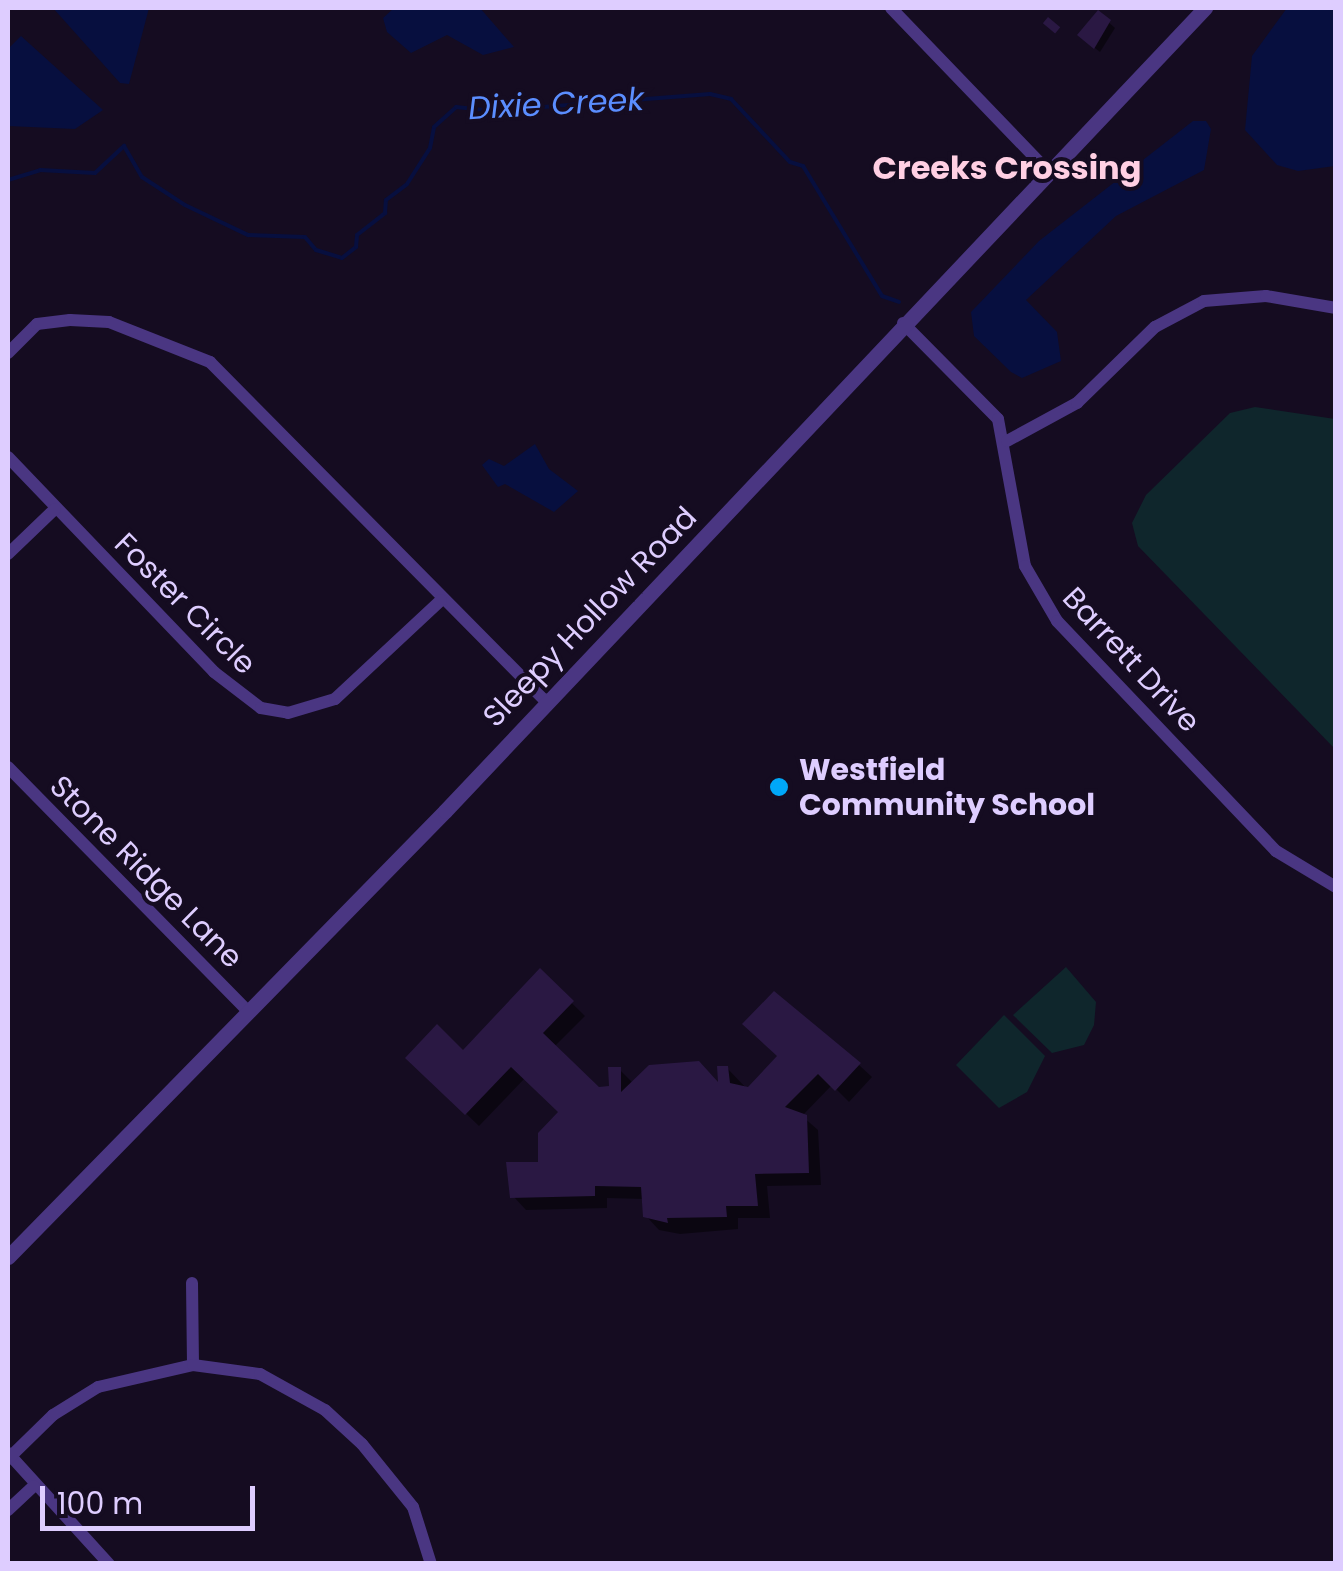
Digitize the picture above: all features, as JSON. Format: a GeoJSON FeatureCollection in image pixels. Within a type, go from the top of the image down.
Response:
{"type":"FeatureCollection","features":[{"type":"Feature","properties":{"kind":"street"},"geometry":{"type":"LineString","coordinates":[[892,8],[1048,171]]}},
{"type":"Feature","properties":{"kind":"street","name":"Sleepy Hollow Road"},"geometry":{"type":"LineString","coordinates":[[8,1257],[249,1012],[1205,8]]}},
{"type":"Feature","properties":{"kind":"street"},"geometry":{"type":"LineString","coordinates":[[1007,441],[1077,403],[1155,327],[1204,300],[1266,296],[1336,308]]}},
{"type":"Feature","properties":{"kind":"street"},"geometry":{"type":"LineString","coordinates":[[8,352],[37,324],[70,320],[109,322],[210,362],[545,702]]}},
{"type":"Feature","properties":{"kind":"street","name":"Barrett Drive"},"geometry":{"type":"LineString","coordinates":[[903,323],[984,402],[1007,441],[1025,566],[1057,621],[1276,851],[1336,887]]}},
{"type":"Feature","properties":{"kind":"street","name":"Foster Circle"},"geometry":{"type":"LineString","coordinates":[[8,457],[235,692],[261,708],[288,713],[336,699],[441,600]]}},
{"type":"Feature","properties":{"kind":"street"},"geometry":{"type":"LineString","coordinates":[[8,554],[55,508]]}},
{"type":"Feature","properties":{"kind":"street","name":"Stone Ridge Lane"},"geometry":{"type":"LineString","coordinates":[[8,768],[249,1012]]}},
{"type":"Feature","properties":{"kind":"street"},"geometry":{"type":"LineString","coordinates":[[192,1283],[192,1366]]}},
{"type":"Feature","properties":{"kind":"street"},"geometry":{"type":"LineString","coordinates":[[109,1564],[9,1456],[53,1415],[98,1387],[192,1366],[260,1374],[325,1410],[413,1507],[431,1564]]}},
{"type":"Feature","properties":{"kind":"street"},"geometry":{"type":"LineString","coordinates":[[8,1510],[34,1486]]}},
{"type":"Feature","properties":{"kind":"green space"},"geometry":{"type":"Polygon","coordinates":[[[1255,407],[1335,419],[1335,749],[1138,546],[1132,523],[1146,495],[1230,413],[1255,407]]]}},
{"type":"Feature","properties":{"kind":"green space"},"geometry":{"type":"Polygon","coordinates":[[[1066,967],[1096,1002],[1094,1025],[1084,1045],[1052,1053],[1013,1015],[1066,967]]]}},
{"type":"Feature","properties":{"kind":"green space"},"geometry":{"type":"Polygon","coordinates":[[[1004,1015],[1045,1056],[1027,1092],[999,1108],[956,1065],[1004,1015]]]}},
{"type":"Feature","properties":{"kind":"shaded area"},"geometry":{"type":"Polygon","coordinates":[[[53,8],[149,8],[129,84],[120,83],[53,8]]]}},
{"type":"Feature","properties":{"kind":"shaded area"},"geometry":{"type":"Polygon","coordinates":[[[394,8],[480,8],[514,47],[483,55],[447,35],[411,53],[387,32],[383,18],[394,8]]]}},
{"type":"Feature","properties":{"kind":"shaded area"},"geometry":{"type":"Polygon","coordinates":[[[1287,8],[1335,8],[1335,166],[1298,171],[1277,165],[1245,130],[1252,56],[1287,8]]]}},
{"type":"Feature","properties":{"kind":"shaded area"},"geometry":{"type":"Polygon","coordinates":[[[21,36],[103,110],[75,129],[8,126],[8,49],[21,36]]]}},
{"type":"Feature","properties":{"kind":"shaded area"},"geometry":{"type":"Polygon","coordinates":[[[1193,121],[1206,121],[1211,129],[1204,170],[1116,216],[1026,300],[1057,332],[1061,361],[1022,378],[1011,372],[974,336],[971,312],[1039,241],[1193,121]]]}},
{"type":"Feature","properties":{"kind":"shaded area"},"geometry":{"type":"Polygon","coordinates":[[[535,444],[549,469],[578,491],[554,512],[505,484],[498,487],[482,465],[489,459],[504,466],[535,444]]]}},
{"type":"Feature","properties":{"kind":"building"},"geometry":{"type":"Polygon","coordinates":[[[1098,10],[1111,20],[1094,49],[1077,35],[1098,10]]]}},
{"type":"Feature","properties":{"kind":"building"},"geometry":{"type":"Polygon","coordinates":[[[1048,17],[1060,27],[1055,33],[1043,23],[1048,17]]]}},
{"type":"Feature","properties":{"kind":"building"},"geometry":{"type":"Polygon","coordinates":[[[540,968],[574,1001],[543,1033],[599,1087],[609,1086],[608,1067],[621,1067],[621,1092],[649,1065],[699,1061],[718,1082],[717,1066],[728,1066],[730,1083],[748,1087],[777,1056],[742,1024],[774,991],[861,1063],[835,1091],[818,1074],[785,1107],[807,1115],[809,1173],[755,1174],[758,1206],[726,1206],[727,1217],[667,1218],[668,1223],[643,1217],[641,1187],[595,1186],[595,1196],[510,1198],[506,1162],[538,1162],[538,1133],[558,1112],[511,1067],[465,1115],[405,1058],[437,1024],[463,1050],[540,968]]]}},
{"type":"Feature","properties":{"kind":"waterway","name":"Dixie Creek"},"geometry":{"type":"LineString","coordinates":[[8,180],[40,170],[95,173],[124,146],[142,177],[185,205],[248,235],[305,237],[316,250],[342,258],[356,247],[357,235],[385,213],[386,200],[407,184],[430,148],[434,127],[456,107],[493,111],[710,94],[731,99],[790,162],[803,166],[882,296],[899,302]]}},
{"type":"Feature","properties":{"kind":"place","name":"Westfield Community School"},"geometry":{"type":"Point","coordinates":[779,787]}},
{"type":"Feature","properties":{"kind":"district","name":"Creeks Crossing"},"geometry":{"type":"Point","coordinates":[1007,168]}}]}
